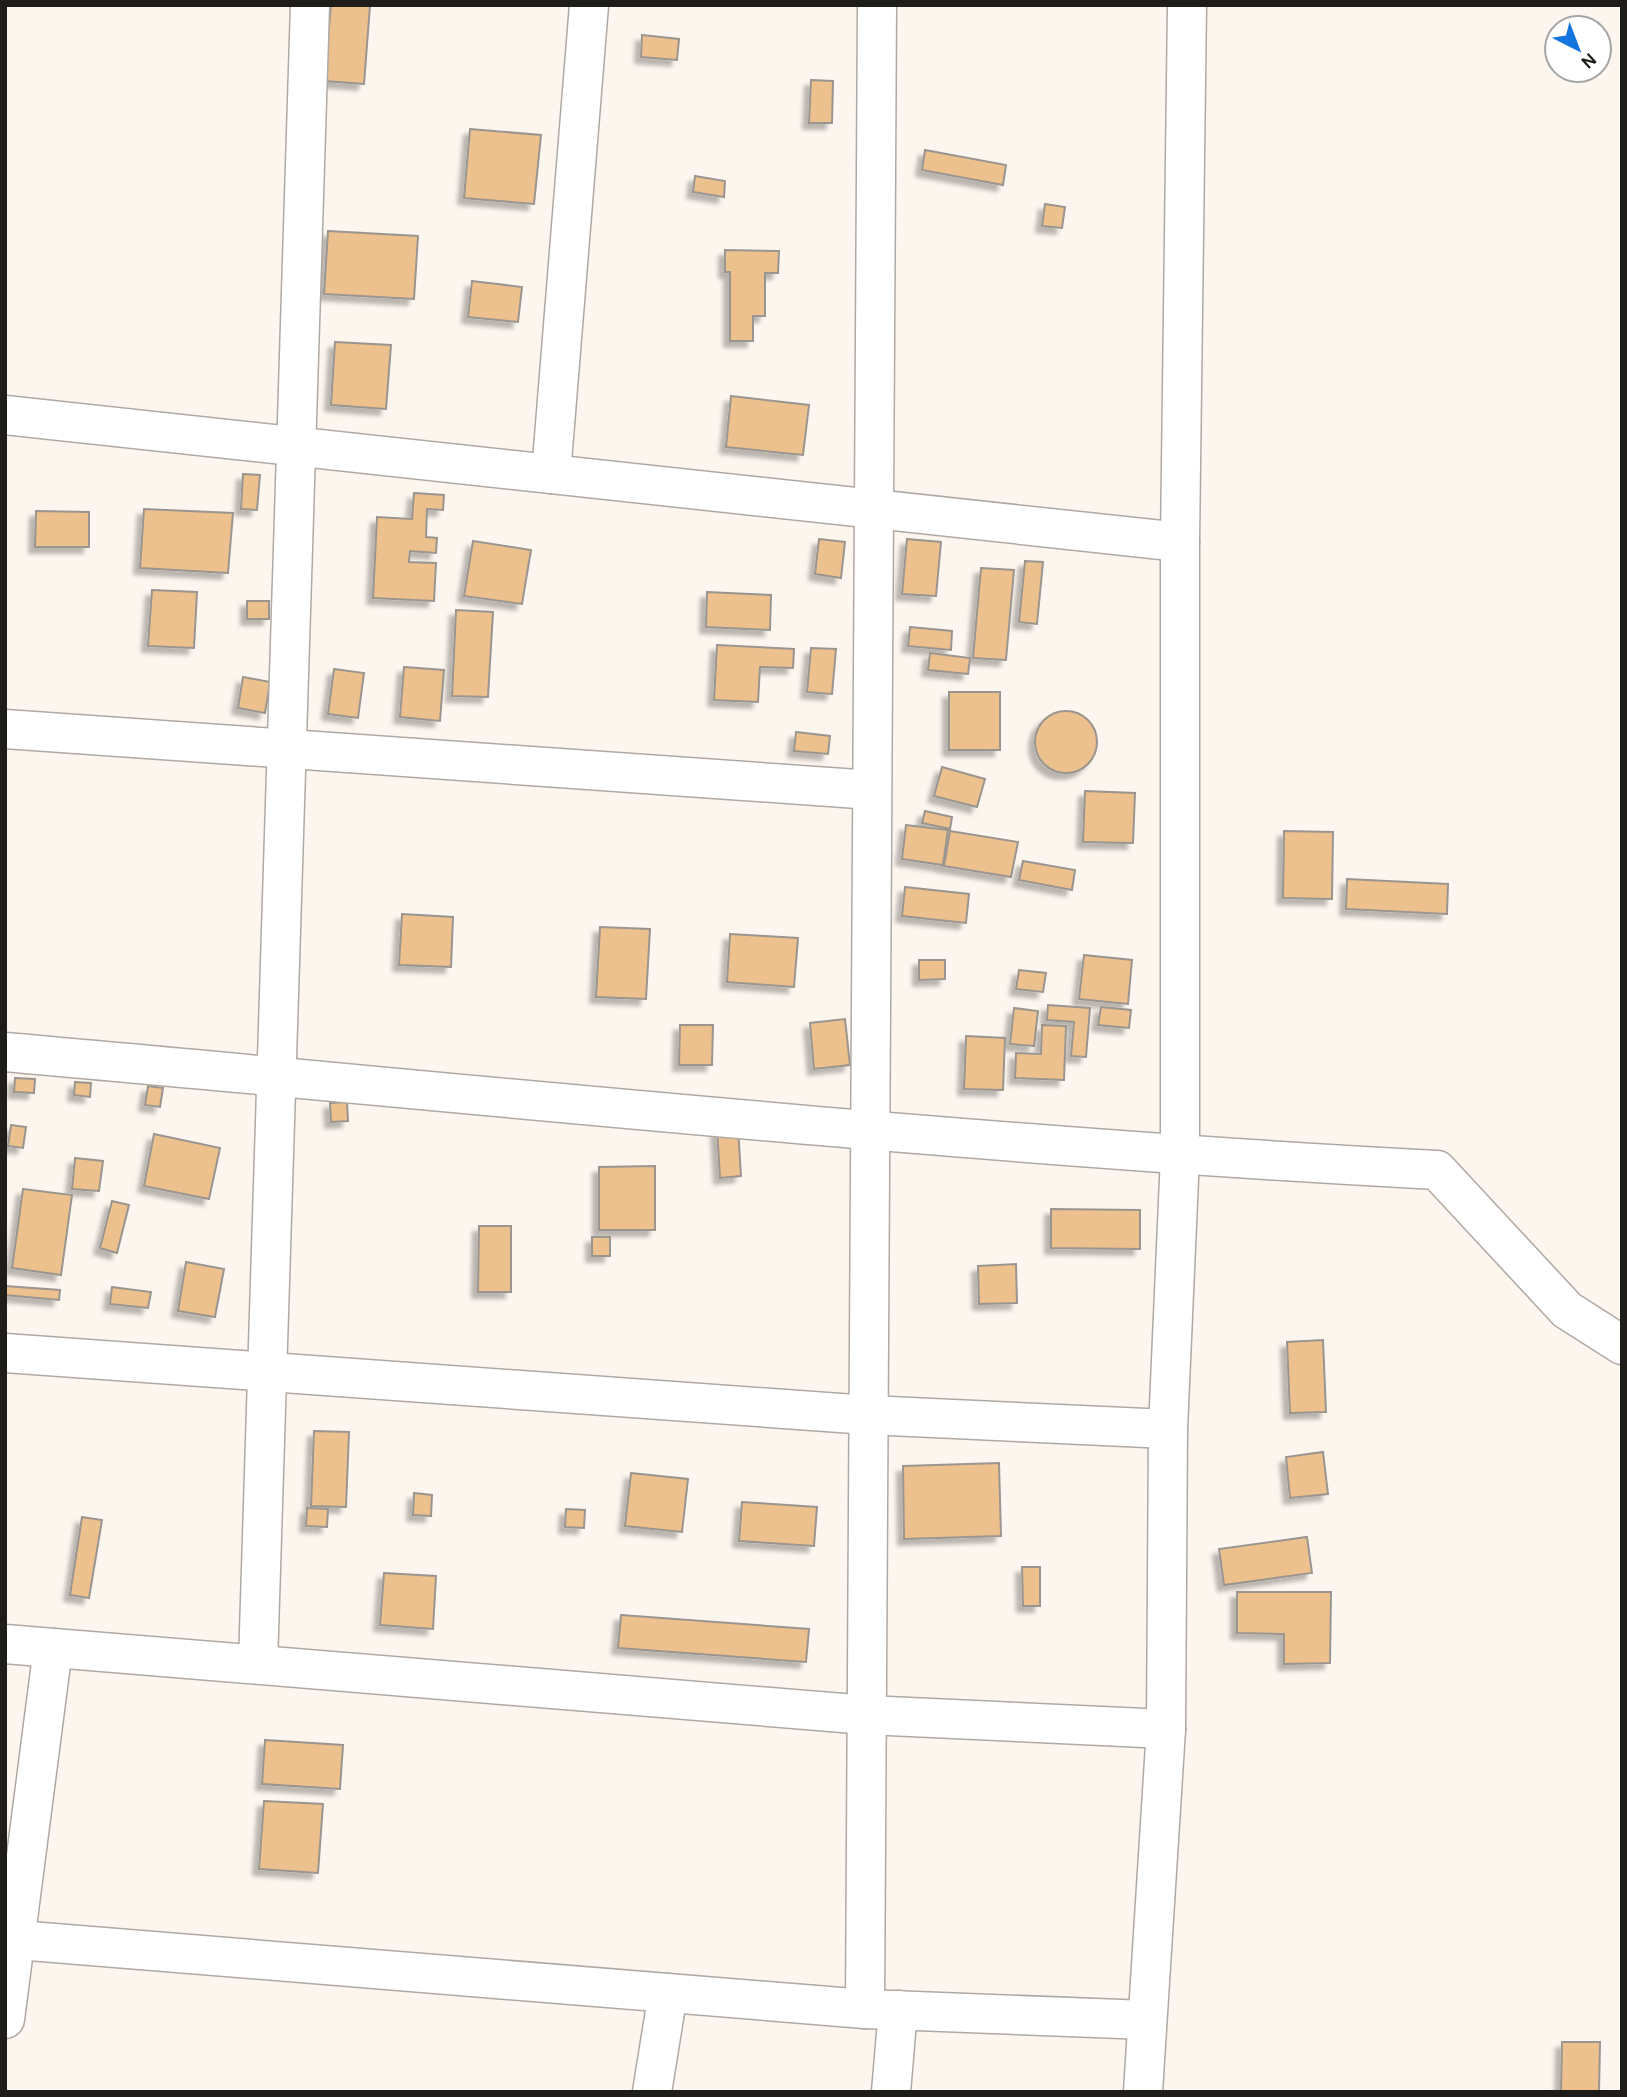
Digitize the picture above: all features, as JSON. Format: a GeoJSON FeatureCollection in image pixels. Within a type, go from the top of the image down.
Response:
{"type":"FeatureCollection","features":[{"type":"Feature","properties":{"kind":"street"},"geometry":{"type":"LineString","coordinates":[[258,1664],[310,5]]}},
{"type":"Feature","properties":{"kind":"street"},"geometry":{"type":"LineString","coordinates":[[551,474],[589,5]]}},
{"type":"Feature","properties":{"kind":"street"},"geometry":{"type":"LineString","coordinates":[[877,5],[867,1715],[882,2010],[891,2092]]}},
{"type":"Feature","properties":{"kind":"street"},"geometry":{"type":"LineString","coordinates":[[1143,2092],[1166,1729],[1168,1429],[1180,1156],[1180,542],[1187,5]]}},
{"type":"Feature","properties":{"kind":"street"},"geometry":{"type":"LineString","coordinates":[[5,415],[1180,542]]}},
{"type":"Feature","properties":{"kind":"street"},"geometry":{"type":"LineString","coordinates":[[5,729],[872,790]]}},
{"type":"Feature","properties":{"kind":"street"},"geometry":{"type":"LineString","coordinates":[[5,1052],[870,1132],[1180,1156],[1437,1170],[1567,1310],[1622,1345]]}},
{"type":"Feature","properties":{"kind":"street"},"geometry":{"type":"LineString","coordinates":[[5,1353],[868,1415],[1168,1429]]}},
{"type":"Feature","properties":{"kind":"street"},"geometry":{"type":"LineString","coordinates":[[5,1644],[867,1715],[1166,1729]]}},
{"type":"Feature","properties":{"kind":"street"},"geometry":{"type":"LineString","coordinates":[[5,2019],[10,1939],[53,1648]]}},
{"type":"Feature","properties":{"kind":"street"},"geometry":{"type":"LineString","coordinates":[[10,1939],[882,2010],[1147,2020]]}},
{"type":"Feature","properties":{"kind":"street"},"geometry":{"type":"LineString","coordinates":[[652,2092],[668,1993]]}},
{"type":"Feature","properties":{"kind":"building"},"geometry":{"type":"Polygon","coordinates":[[[331,5],[370,6],[364,84],[324,81],[331,5]]]}},
{"type":"Feature","properties":{"kind":"building"},"geometry":{"type":"Polygon","coordinates":[[[642,35],[679,39],[677,60],[641,57],[642,35]]]}},
{"type":"Feature","properties":{"kind":"building"},"geometry":{"type":"Polygon","coordinates":[[[811,80],[833,81],[832,123],[809,123],[811,80]]]}},
{"type":"Feature","properties":{"kind":"building"},"geometry":{"type":"Polygon","coordinates":[[[470,129],[541,135],[534,204],[464,198],[470,129]]]}},
{"type":"Feature","properties":{"kind":"building"},"geometry":{"type":"Polygon","coordinates":[[[925,150],[1006,165],[1003,185],[922,170],[925,150]]]}},
{"type":"Feature","properties":{"kind":"building"},"geometry":{"type":"Polygon","coordinates":[[[695,176],[725,181],[724,197],[693,192],[695,176]]]}},
{"type":"Feature","properties":{"kind":"building"},"geometry":{"type":"Polygon","coordinates":[[[1045,204],[1065,207],[1062,228],[1042,226],[1045,204]]]}},
{"type":"Feature","properties":{"kind":"building"},"geometry":{"type":"Polygon","coordinates":[[[328,231],[418,236],[414,299],[324,294],[328,231]]]}},
{"type":"Feature","properties":{"kind":"building"},"geometry":{"type":"Polygon","coordinates":[[[725,250],[779,251],[778,273],[765,273],[765,316],[753,316],[753,341],[730,341],[730,272],[725,272],[725,250]]]}},
{"type":"Feature","properties":{"kind":"building"},"geometry":{"type":"Polygon","coordinates":[[[472,281],[522,287],[518,322],[468,317],[472,281]]]}},
{"type":"Feature","properties":{"kind":"building"},"geometry":{"type":"Polygon","coordinates":[[[335,342],[391,345],[386,409],[331,405],[335,342]]]}},
{"type":"Feature","properties":{"kind":"building"},"geometry":{"type":"Polygon","coordinates":[[[731,396],[809,405],[803,455],[726,447],[731,396]]]}},
{"type":"Feature","properties":{"kind":"building"},"geometry":{"type":"Polygon","coordinates":[[[243,474],[260,475],[257,510],[241,509],[243,474]]]}},
{"type":"Feature","properties":{"kind":"building"},"geometry":{"type":"Polygon","coordinates":[[[414,493],[444,495],[443,510],[427,509],[426,537],[437,538],[436,553],[410,551],[409,562],[436,563],[434,601],[373,598],[377,517],[412,519],[414,493]]]}},
{"type":"Feature","properties":{"kind":"building"},"geometry":{"type":"Polygon","coordinates":[[[144,509],[233,513],[228,573],[140,568],[144,509]]]}},
{"type":"Feature","properties":{"kind":"building"},"geometry":{"type":"Polygon","coordinates":[[[36,511],[89,512],[89,547],[35,547],[36,511]]]}},
{"type":"Feature","properties":{"kind":"building"},"geometry":{"type":"Polygon","coordinates":[[[819,539],[845,542],[841,578],[815,574],[819,539]]]}},
{"type":"Feature","properties":{"kind":"building"},"geometry":{"type":"Polygon","coordinates":[[[907,539],[941,542],[936,596],[902,594],[907,539]]]}},
{"type":"Feature","properties":{"kind":"building"},"geometry":{"type":"Polygon","coordinates":[[[473,541],[531,550],[522,604],[464,596],[473,541]]]}},
{"type":"Feature","properties":{"kind":"building"},"geometry":{"type":"Polygon","coordinates":[[[1025,561],[1043,562],[1037,624],[1019,622],[1025,561]]]}},
{"type":"Feature","properties":{"kind":"building"},"geometry":{"type":"Polygon","coordinates":[[[981,568],[1014,570],[1006,660],[973,658],[981,568]]]}},
{"type":"Feature","properties":{"kind":"building"},"geometry":{"type":"Polygon","coordinates":[[[152,590],[197,592],[194,648],[148,646],[152,590]]]}},
{"type":"Feature","properties":{"kind":"building"},"geometry":{"type":"Polygon","coordinates":[[[707,592],[771,595],[770,630],[706,627],[707,592]]]}},
{"type":"Feature","properties":{"kind":"building"},"geometry":{"type":"Polygon","coordinates":[[[247,601],[269,601],[269,619],[247,619],[247,601]]]}},
{"type":"Feature","properties":{"kind":"building"},"geometry":{"type":"Polygon","coordinates":[[[456,610],[493,612],[488,697],[452,696],[456,610]]]}},
{"type":"Feature","properties":{"kind":"building"},"geometry":{"type":"Polygon","coordinates":[[[910,627],[952,631],[951,650],[908,646],[910,627]]]}},
{"type":"Feature","properties":{"kind":"building"},"geometry":{"type":"Polygon","coordinates":[[[717,645],[794,649],[793,668],[760,667],[758,702],[714,700],[717,645]]]}},
{"type":"Feature","properties":{"kind":"building"},"geometry":{"type":"Polygon","coordinates":[[[811,648],[836,649],[832,694],[807,692],[811,648]]]}},
{"type":"Feature","properties":{"kind":"building"},"geometry":{"type":"Polygon","coordinates":[[[930,653],[970,658],[968,674],[928,670],[930,653]]]}},
{"type":"Feature","properties":{"kind":"building"},"geometry":{"type":"Polygon","coordinates":[[[404,667],[444,670],[440,721],[400,717],[404,667]]]}},
{"type":"Feature","properties":{"kind":"building"},"geometry":{"type":"Polygon","coordinates":[[[334,669],[364,673],[358,718],[328,714],[334,669]]]}},
{"type":"Feature","properties":{"kind":"building"},"geometry":{"type":"Polygon","coordinates":[[[243,677],[270,682],[265,713],[238,708],[243,677]]]}},
{"type":"Feature","properties":{"kind":"building"},"geometry":{"type":"Polygon","coordinates":[[[949,692],[1000,692],[1000,750],[949,750],[949,692]]]}},
{"type":"Feature","properties":{"kind":"building"},"geometry":{"type":"Polygon","coordinates":[[[1066,711],[1088,720],[1097,742],[1088,764],[1066,773],[1044,764],[1035,742],[1044,720],[1066,711]]]}},
{"type":"Feature","properties":{"kind":"building"},"geometry":{"type":"Polygon","coordinates":[[[796,732],[830,736],[828,754],[794,751],[796,732]]]}},
{"type":"Feature","properties":{"kind":"building"},"geometry":{"type":"Polygon","coordinates":[[[942,767],[985,779],[977,807],[934,796],[942,767]]]}},
{"type":"Feature","properties":{"kind":"building"},"geometry":{"type":"Polygon","coordinates":[[[1085,791],[1135,793],[1133,843],[1083,842],[1085,791]]]}},
{"type":"Feature","properties":{"kind":"building"},"geometry":{"type":"Polygon","coordinates":[[[925,811],[952,817],[950,829],[922,823],[925,811]]]}},
{"type":"Feature","properties":{"kind":"building"},"geometry":{"type":"Polygon","coordinates":[[[906,825],[948,830],[943,865],[902,859],[906,825]]]}},
{"type":"Feature","properties":{"kind":"building"},"geometry":{"type":"Polygon","coordinates":[[[950,831],[1018,842],[1011,877],[944,866],[950,831]]]}},
{"type":"Feature","properties":{"kind":"building"},"geometry":{"type":"Polygon","coordinates":[[[1284,831],[1333,832],[1332,899],[1283,898],[1284,831]]]}},
{"type":"Feature","properties":{"kind":"building"},"geometry":{"type":"Polygon","coordinates":[[[1023,861],[1075,870],[1072,890],[1019,880],[1023,861]]]}},
{"type":"Feature","properties":{"kind":"building"},"geometry":{"type":"Polygon","coordinates":[[[1347,879],[1448,884],[1447,914],[1346,909],[1347,879]]]}},
{"type":"Feature","properties":{"kind":"building"},"geometry":{"type":"Polygon","coordinates":[[[905,887],[969,894],[966,923],[902,916],[905,887]]]}},
{"type":"Feature","properties":{"kind":"building"},"geometry":{"type":"Polygon","coordinates":[[[402,914],[453,917],[451,967],[399,965],[402,914]]]}},
{"type":"Feature","properties":{"kind":"building"},"geometry":{"type":"Polygon","coordinates":[[[600,927],[650,929],[646,999],[596,997],[600,927]]]}},
{"type":"Feature","properties":{"kind":"building"},"geometry":{"type":"Polygon","coordinates":[[[730,934],[798,938],[794,987],[727,982],[730,934]]]}},
{"type":"Feature","properties":{"kind":"building"},"geometry":{"type":"Polygon","coordinates":[[[1084,955],[1132,960],[1128,1004],[1079,999],[1084,955]]]}},
{"type":"Feature","properties":{"kind":"building"},"geometry":{"type":"Polygon","coordinates":[[[919,960],[945,960],[945,979],[919,980],[919,960]]]}},
{"type":"Feature","properties":{"kind":"building"},"geometry":{"type":"Polygon","coordinates":[[[1019,970],[1046,973],[1043,992],[1016,989],[1019,970]]]}},
{"type":"Feature","properties":{"kind":"building"},"geometry":{"type":"Polygon","coordinates":[[[1048,1005],[1090,1008],[1086,1057],[1071,1056],[1074,1022],[1047,1020],[1048,1005]]]}},
{"type":"Feature","properties":{"kind":"building"},"geometry":{"type":"Polygon","coordinates":[[[1101,1007],[1131,1010],[1129,1028],[1098,1025],[1101,1007]]]}},
{"type":"Feature","properties":{"kind":"building"},"geometry":{"type":"Polygon","coordinates":[[[1014,1008],[1038,1011],[1034,1046],[1010,1044],[1014,1008]]]}},
{"type":"Feature","properties":{"kind":"building"},"geometry":{"type":"Polygon","coordinates":[[[845,1019],[850,1065],[814,1069],[810,1023],[845,1019]]]}},
{"type":"Feature","properties":{"kind":"building"},"geometry":{"type":"Polygon","coordinates":[[[680,1025],[713,1025],[712,1065],[679,1065],[680,1025]]]}},
{"type":"Feature","properties":{"kind":"building"},"geometry":{"type":"Polygon","coordinates":[[[1042,1025],[1066,1026],[1064,1080],[1015,1078],[1016,1053],[1041,1054],[1042,1025]]]}},
{"type":"Feature","properties":{"kind":"building"},"geometry":{"type":"Polygon","coordinates":[[[966,1036],[1005,1038],[1003,1090],[964,1089],[966,1036]]]}},
{"type":"Feature","properties":{"kind":"building"},"geometry":{"type":"Polygon","coordinates":[[[15,1078],[35,1079],[34,1093],[14,1092],[15,1078]]]}},
{"type":"Feature","properties":{"kind":"building"},"geometry":{"type":"Polygon","coordinates":[[[75,1082],[91,1083],[90,1097],[74,1095],[75,1082]]]}},
{"type":"Feature","properties":{"kind":"building"},"geometry":{"type":"Polygon","coordinates":[[[148,1086],[163,1088],[160,1107],[145,1105],[148,1086]]]}},
{"type":"Feature","properties":{"kind":"building"},"geometry":{"type":"Polygon","coordinates":[[[347,1102],[348,1121],[331,1122],[330,1103],[347,1102]]]}},
{"type":"Feature","properties":{"kind":"building"},"geometry":{"type":"Polygon","coordinates":[[[11,1125],[26,1127],[23,1148],[8,1146],[11,1125]]]}},
{"type":"Feature","properties":{"kind":"building"},"geometry":{"type":"Polygon","coordinates":[[[738,1127],[741,1176],[720,1178],[717,1128],[738,1127]]]}},
{"type":"Feature","properties":{"kind":"building"},"geometry":{"type":"Polygon","coordinates":[[[154,1134],[220,1148],[209,1199],[144,1186],[154,1134]]]}},
{"type":"Feature","properties":{"kind":"building"},"geometry":{"type":"Polygon","coordinates":[[[75,1158],[103,1161],[99,1191],[72,1189],[75,1158]]]}},
{"type":"Feature","properties":{"kind":"building"},"geometry":{"type":"Polygon","coordinates":[[[655,1166],[655,1230],[599,1230],[599,1167],[655,1166]]]}},
{"type":"Feature","properties":{"kind":"building"},"geometry":{"type":"Polygon","coordinates":[[[23,1189],[72,1195],[61,1275],[12,1268],[23,1189]]]}},
{"type":"Feature","properties":{"kind":"building"},"geometry":{"type":"Polygon","coordinates":[[[112,1201],[129,1205],[117,1253],[100,1248],[112,1201]]]}},
{"type":"Feature","properties":{"kind":"building"},"geometry":{"type":"Polygon","coordinates":[[[1051,1209],[1140,1210],[1140,1249],[1051,1248],[1051,1209]]]}},
{"type":"Feature","properties":{"kind":"building"},"geometry":{"type":"Polygon","coordinates":[[[479,1226],[511,1226],[511,1292],[478,1292],[479,1226]]]}},
{"type":"Feature","properties":{"kind":"building"},"geometry":{"type":"Polygon","coordinates":[[[592,1237],[610,1237],[610,1256],[592,1256],[592,1237]]]}},
{"type":"Feature","properties":{"kind":"building"},"geometry":{"type":"Polygon","coordinates":[[[186,1262],[224,1269],[215,1317],[178,1311],[186,1262]]]}},
{"type":"Feature","properties":{"kind":"building"},"geometry":{"type":"Polygon","coordinates":[[[1016,1264],[1017,1303],[979,1304],[978,1266],[1016,1264]]]}},
{"type":"Feature","properties":{"kind":"building"},"geometry":{"type":"Polygon","coordinates":[[[5,1286],[60,1290],[59,1300],[5,1295],[5,1286]]]}},
{"type":"Feature","properties":{"kind":"building"},"geometry":{"type":"Polygon","coordinates":[[[112,1287],[151,1292],[148,1308],[110,1304],[112,1287]]]}},
{"type":"Feature","properties":{"kind":"building"},"geometry":{"type":"Polygon","coordinates":[[[1323,1340],[1326,1412],[1290,1413],[1287,1342],[1323,1340]]]}},
{"type":"Feature","properties":{"kind":"building"},"geometry":{"type":"Polygon","coordinates":[[[314,1431],[349,1432],[346,1507],[311,1506],[314,1431]]]}},
{"type":"Feature","properties":{"kind":"building"},"geometry":{"type":"Polygon","coordinates":[[[1323,1452],[1328,1494],[1290,1498],[1286,1457],[1323,1452]]]}},
{"type":"Feature","properties":{"kind":"building"},"geometry":{"type":"Polygon","coordinates":[[[999,1463],[1001,1536],[904,1539],[903,1466],[999,1463]]]}},
{"type":"Feature","properties":{"kind":"building"},"geometry":{"type":"Polygon","coordinates":[[[631,1473],[688,1479],[682,1532],[625,1526],[631,1473]]]}},
{"type":"Feature","properties":{"kind":"building"},"geometry":{"type":"Polygon","coordinates":[[[414,1493],[432,1495],[431,1516],[413,1515],[414,1493]]]}},
{"type":"Feature","properties":{"kind":"building"},"geometry":{"type":"Polygon","coordinates":[[[742,1502],[817,1507],[814,1546],[739,1541],[742,1502]]]}},
{"type":"Feature","properties":{"kind":"building"},"geometry":{"type":"Polygon","coordinates":[[[307,1508],[328,1509],[327,1527],[306,1526],[307,1508]]]}},
{"type":"Feature","properties":{"kind":"building"},"geometry":{"type":"Polygon","coordinates":[[[566,1509],[585,1510],[584,1528],[565,1527],[566,1509]]]}},
{"type":"Feature","properties":{"kind":"building"},"geometry":{"type":"Polygon","coordinates":[[[82,1517],[102,1520],[89,1598],[70,1595],[82,1517]]]}},
{"type":"Feature","properties":{"kind":"building"},"geometry":{"type":"Polygon","coordinates":[[[1307,1537],[1312,1573],[1224,1585],[1219,1549],[1307,1537]]]}},
{"type":"Feature","properties":{"kind":"building"},"geometry":{"type":"Polygon","coordinates":[[[1022,1567],[1040,1567],[1040,1606],[1023,1606],[1022,1567]]]}},
{"type":"Feature","properties":{"kind":"building"},"geometry":{"type":"Polygon","coordinates":[[[384,1573],[436,1576],[433,1629],[380,1625],[384,1573]]]}},
{"type":"Feature","properties":{"kind":"building"},"geometry":{"type":"Polygon","coordinates":[[[1237,1592],[1331,1592],[1330,1663],[1284,1664],[1284,1634],[1237,1633],[1237,1592]]]}},
{"type":"Feature","properties":{"kind":"building"},"geometry":{"type":"Polygon","coordinates":[[[621,1615],[809,1629],[806,1662],[618,1648],[621,1615]]]}},
{"type":"Feature","properties":{"kind":"building"},"geometry":{"type":"Polygon","coordinates":[[[265,1740],[343,1745],[340,1789],[262,1784],[265,1740]]]}},
{"type":"Feature","properties":{"kind":"building"},"geometry":{"type":"Polygon","coordinates":[[[264,1801],[323,1804],[318,1873],[259,1869],[264,1801]]]}},
{"type":"Feature","properties":{"kind":"building"},"geometry":{"type":"Polygon","coordinates":[[[1562,2042],[1600,2042],[1599,2092],[1561,2092],[1562,2042]]]}}]}
